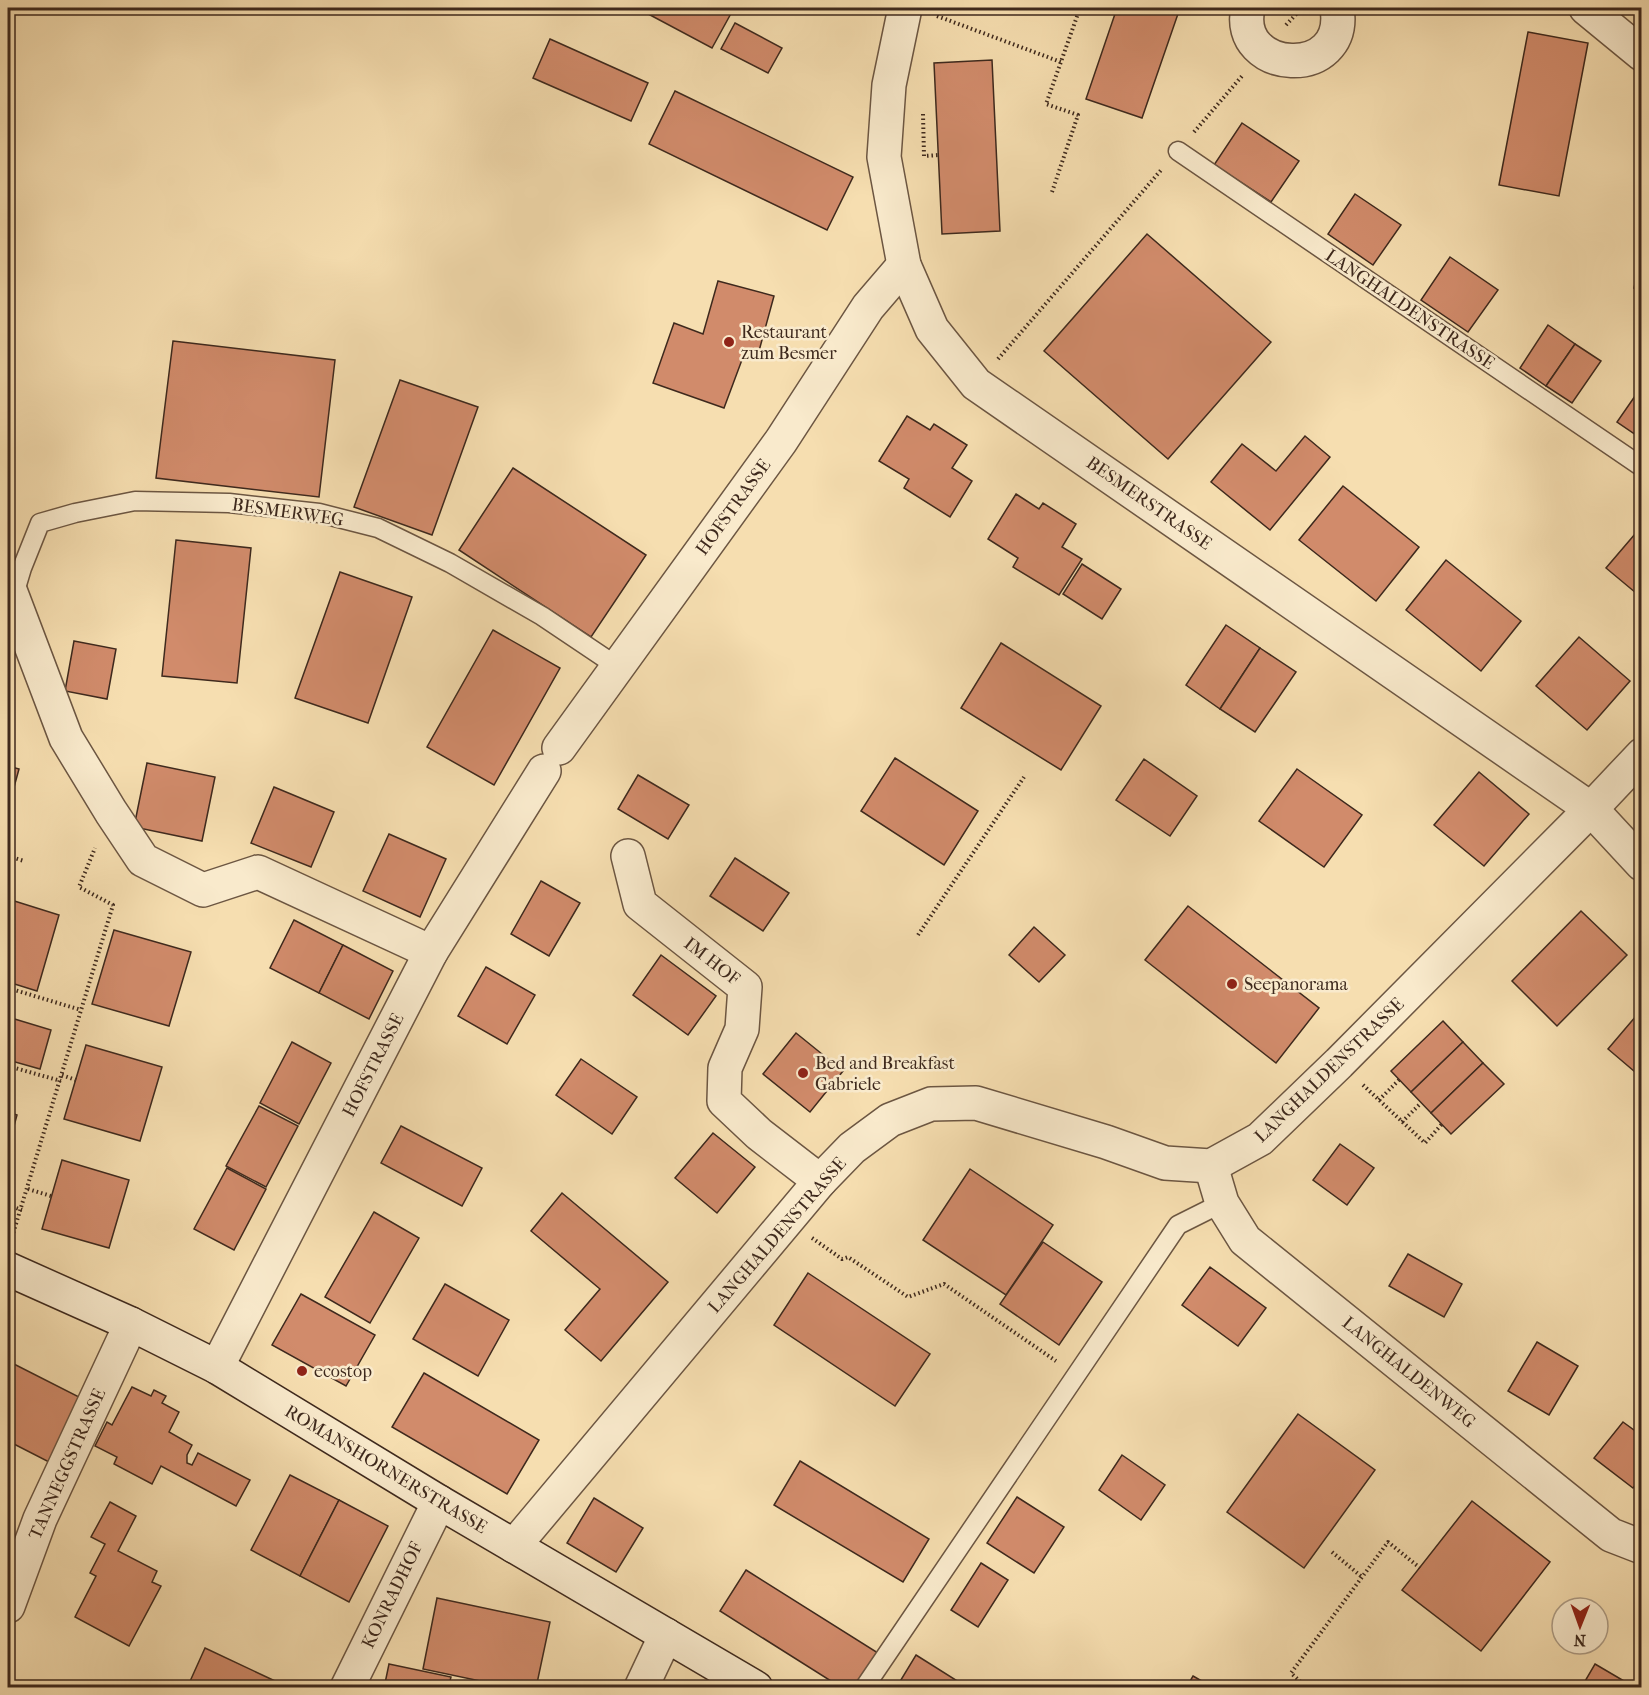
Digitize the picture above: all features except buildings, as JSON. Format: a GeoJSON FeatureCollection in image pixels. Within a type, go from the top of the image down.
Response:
{"type":"FeatureCollection","features":[{"type":"Feature","properties":{"kind":"street","name":"BESMERSTRASSE"},"geometry":{"type":"LineString","coordinates":[[904,8],[889,85],[884,157],[904,265],[932,329],[976,384],[1591,809],[1641,864]]}},
{"type":"Feature","properties":{"kind":"street"},"geometry":{"type":"LineString","coordinates":[[1248,8],[1248,28],[1254,41],[1264,52],[1276,59],[1291,62],[1305,60],[1318,54],[1329,44],[1336,31],[1337,8]]}},
{"type":"Feature","properties":{"kind":"street"},"geometry":{"type":"LineString","coordinates":[[1586,8],[1641,54]]}},
{"type":"Feature","properties":{"kind":"street","name":"HOFSTRASSE"},"geometry":{"type":"LineString","coordinates":[[218,1367],[431,952],[552,759],[781,441],[868,307],[904,265]]}},
{"type":"Feature","properties":{"kind":"street","name":"BESMERWEG"},"geometry":{"type":"LineString","coordinates":[[10,593],[66,738],[143,860],[202,890],[258,872],[431,952]]}},
{"type":"Feature","properties":{"kind":"street","name":"LANGHALDENSTRASSE"},"geometry":{"type":"LineString","coordinates":[[514,1546],[820,1181],[852,1149],[890,1120],[931,1104],[975,1103],[1165,1162],[1211,1166],[1260,1139],[1339,1063],[1591,809],[1641,755]]}},
{"type":"Feature","properties":{"kind":"street","name":"IM HOF"},"geometry":{"type":"LineString","coordinates":[[628,856],[640,904],[745,987],[742,1029],[725,1068],[724,1101],[759,1134],[820,1181]]}},
{"type":"Feature","properties":{"kind":"street","name":"LANGHALDENWEG"},"geometry":{"type":"LineString","coordinates":[[1211,1166],[1222,1203],[1245,1240],[1611,1535],[1641,1547]]}},
{"type":"Feature","properties":{"kind":"street","name":"ROMANSHORNERSTRASSE"},"geometry":{"type":"LineString","coordinates":[[9,1264],[218,1367],[439,1502],[756,1688]]}},
{"type":"Feature","properties":{"kind":"street","name":"TANNEGGSTRASSE"},"geometry":{"type":"LineString","coordinates":[[8,1606],[40,1519],[131,1324]]}},
{"type":"Feature","properties":{"kind":"street","name":"KONRADHOF"},"geometry":{"type":"LineString","coordinates":[[347,1688],[439,1502]]}},
{"type":"Feature","properties":{"kind":"street"},"geometry":{"type":"LineString","coordinates":[[641,1688],[666,1635]]}},
{"type":"Feature","properties":{"kind":"lane","name":"LANGHALDENSTRASSE"},"geometry":{"type":"LineString","coordinates":[[1178,151],[1641,467]]}},
{"type":"Feature","properties":{"kind":"lane","name":"BESMERWEG"},"geometry":{"type":"LineString","coordinates":[[10,593],[40,523],[75,513],[135,501],[251,506],[319,513],[378,528],[450,563],[542,615],[618,667]]}},
{"type":"Feature","properties":{"kind":"lane"},"geometry":{"type":"LineString","coordinates":[[864,1688],[1178,1225],[1222,1203]]}},
{"type":"Feature","properties":{"kind":"path"},"geometry":{"type":"LineString","coordinates":[[1052,192],[1078,115],[1046,104],[1080,8]]}},
{"type":"Feature","properties":{"kind":"path"},"geometry":{"type":"LineString","coordinates":[[1097,8],[1114,14]]}},
{"type":"Feature","properties":{"kind":"path"},"geometry":{"type":"LineString","coordinates":[[1282,30],[1302,8]]}},
{"type":"Feature","properties":{"kind":"path"},"geometry":{"type":"LineString","coordinates":[[941,18],[1061,62]]}},
{"type":"Feature","properties":{"kind":"path"},"geometry":{"type":"LineString","coordinates":[[976,384],[1247,71]]}},
{"type":"Feature","properties":{"kind":"path"},"geometry":{"type":"LineString","coordinates":[[1639,242],[1641,226]]}},
{"type":"Feature","properties":{"kind":"path"},"geometry":{"type":"LineString","coordinates":[[918,935],[1024,777]]}},
{"type":"Feature","properties":{"kind":"path"},"geometry":{"type":"LineString","coordinates":[[9,1264],[22,1210],[112,905],[79,887],[111,812]]}},
{"type":"Feature","properties":{"kind":"path"},"geometry":{"type":"LineString","coordinates":[[8,856],[24,861]]}},
{"type":"Feature","properties":{"kind":"path"},"geometry":{"type":"LineString","coordinates":[[8,988],[81,1010]]}},
{"type":"Feature","properties":{"kind":"path"},"geometry":{"type":"LineString","coordinates":[[1339,1063],[1425,1143],[1442,1124]]}},
{"type":"Feature","properties":{"kind":"path"},"geometry":{"type":"LineString","coordinates":[[8,1066],[61,1082]]}},
{"type":"Feature","properties":{"kind":"path"},"geometry":{"type":"LineString","coordinates":[[62,1075],[76,1080]]}},
{"type":"Feature","properties":{"kind":"path"},"geometry":{"type":"LineString","coordinates":[[1379,1100],[1399,1080]]}},
{"type":"Feature","properties":{"kind":"path"},"geometry":{"type":"LineString","coordinates":[[1402,1122],[1421,1103]]}},
{"type":"Feature","properties":{"kind":"path"},"geometry":{"type":"LineString","coordinates":[[28,1190],[51,1196]]}},
{"type":"Feature","properties":{"kind":"path"},"geometry":{"type":"LineString","coordinates":[[8,1205],[22,1210]]}},
{"type":"Feature","properties":{"kind":"path"},"geometry":{"type":"LineString","coordinates":[[787,1221],[842,1258],[848,1257],[908,1297],[944,1284],[1077,1375]]}},
{"type":"Feature","properties":{"kind":"path"},"geometry":{"type":"LineString","coordinates":[[1307,1688],[1290,1673],[1388,1542],[1420,1568]]}},
{"type":"Feature","properties":{"kind":"path"},"geometry":{"type":"LineString","coordinates":[[1332,1552],[1362,1577]]}},
{"type":"Feature","properties":{"kind":"place","name":"Restaurant zum Besmer"},"geometry":{"type":"Point","coordinates":[729,342]}},
{"type":"Feature","properties":{"kind":"place","name":"Seepanorama"},"geometry":{"type":"Point","coordinates":[1232,984]}},
{"type":"Feature","properties":{"kind":"place","name":"Bed and Breakfast Gabriele"},"geometry":{"type":"Point","coordinates":[803,1073]}},
{"type":"Feature","properties":{"kind":"place","name":"ecostop"},"geometry":{"type":"Point","coordinates":[302,1371]}}]}
